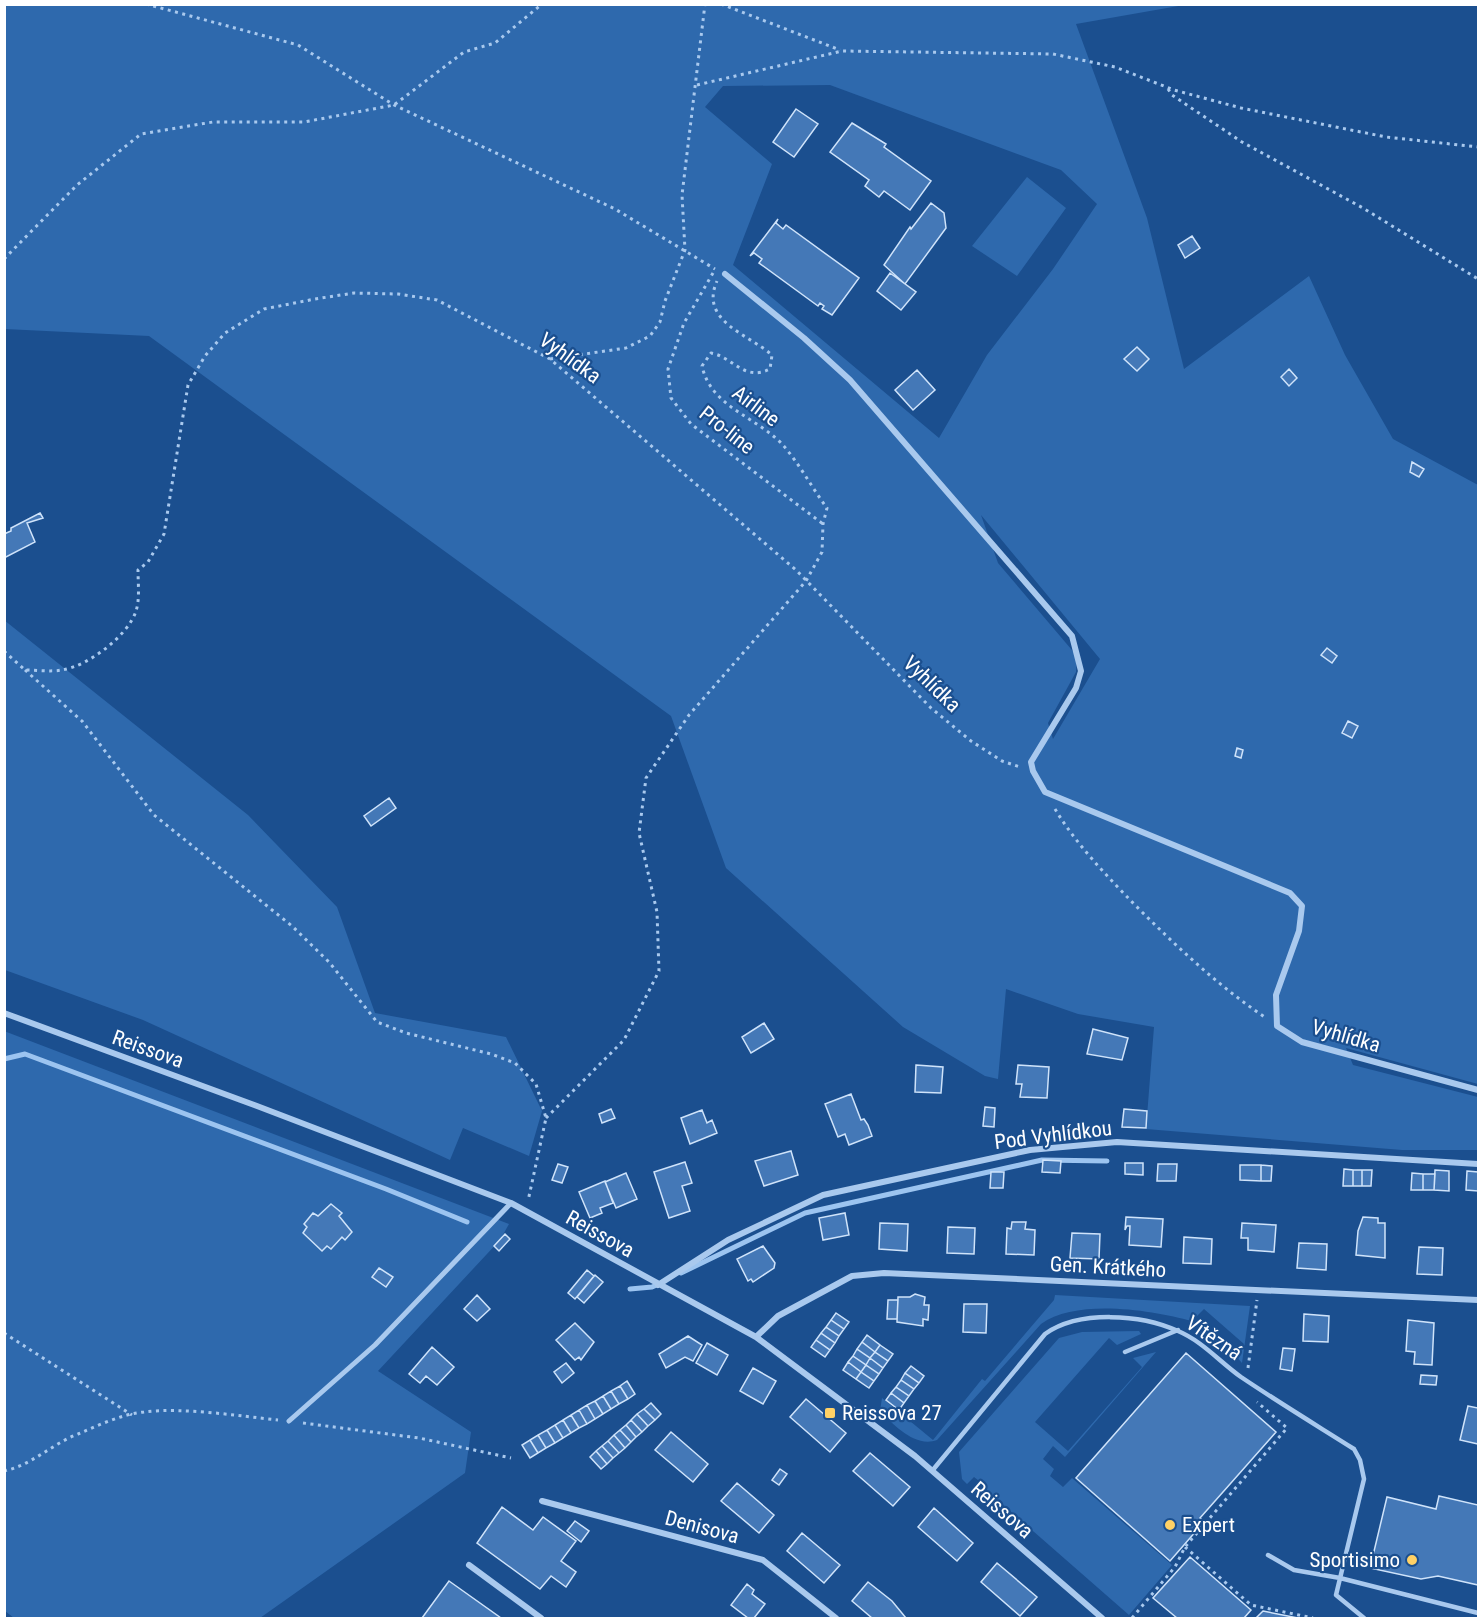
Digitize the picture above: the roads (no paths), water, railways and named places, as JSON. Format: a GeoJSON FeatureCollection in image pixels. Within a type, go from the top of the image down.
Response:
{"type":"FeatureCollection","features":[{"type":"Feature","properties":{"kind":"street","name":"Vyhlídka"},"geometry":{"type":"LineString","coordinates":[[723,273],[804,338],[850,380],[1072,636],[1082,671],[1076,688],[1031,762],[1033,771],[1045,792],[1290,893],[1302,906],[1299,931],[1276,995],[1277,1026],[1302,1042],[1479,1090]]}},
{"type":"Feature","properties":{"kind":"street","name":"Reissova"},"geometry":{"type":"LineString","coordinates":[[4,1013],[511,1203],[756,1337],[932,1471],[1102,1618]]}},
{"type":"Feature","properties":{"kind":"street","name":"Pod Vyhlídkou"},"geometry":{"type":"LineString","coordinates":[[658,1285],[728,1240],[823,1195],[1030,1150],[1117,1142],[1479,1164]]}},
{"type":"Feature","properties":{"kind":"street"},"geometry":{"type":"LineString","coordinates":[[289,1421],[375,1345],[511,1203]]}},
{"type":"Feature","properties":{"kind":"street","name":"Gen. Krátkého"},"geometry":{"type":"LineString","coordinates":[[756,1337],[778,1316],[852,1276],[873,1274],[1479,1300]]}},
{"type":"Feature","properties":{"kind":"street","name":"Denisova"},"geometry":{"type":"LineString","coordinates":[[542,1501],[763,1560],[836,1618]]}},
{"type":"Feature","properties":{"kind":"street"},"geometry":{"type":"LineString","coordinates":[[469,1565],[541,1618]]}},
{"type":"Feature","properties":{"kind":"lane","name":"Vítězná"},"geometry":{"type":"LineString","coordinates":[[932,1471],[1045,1334],[1055,1327],[1086,1320],[1137,1319],[1178,1330],[1196,1341],[1246,1380],[1354,1449],[1360,1460],[1364,1479],[1362,1497],[1336,1596],[1364,1618]]}},
{"type":"Feature","properties":{"kind":"lane"},"geometry":{"type":"LineString","coordinates":[[1125,1352],[1178,1330]]}},
{"type":"Feature","properties":{"kind":"lane"},"geometry":{"type":"LineString","coordinates":[[1268,1555],[1294,1570],[1340,1578],[1479,1613]]}},
{"type":"Feature","properties":{"kind":"waterway"},"geometry":{"type":"LineString","coordinates":[[4,1059],[25,1054],[386,1189],[467,1222]]}},
{"type":"Feature","properties":{"kind":"waterway"},"geometry":{"type":"LineString","coordinates":[[681,1273],[805,1213],[1042,1160],[1107,1161]]}},
{"type":"Feature","properties":{"kind":"waterway"},"geometry":{"type":"LineString","coordinates":[[630,1289],[659,1284]]}},
{"type":"Feature","properties":{"kind":"place","name":"Reissova 27"},"geometry":{"type":"Point","coordinates":[830,1413]}},
{"type":"Feature","properties":{"kind":"place","name":"Expert"},"geometry":{"type":"Point","coordinates":[1170,1525]}},
{"type":"Feature","properties":{"kind":"place","name":"Sportisimo"},"geometry":{"type":"Point","coordinates":[1412,1560]}}]}
